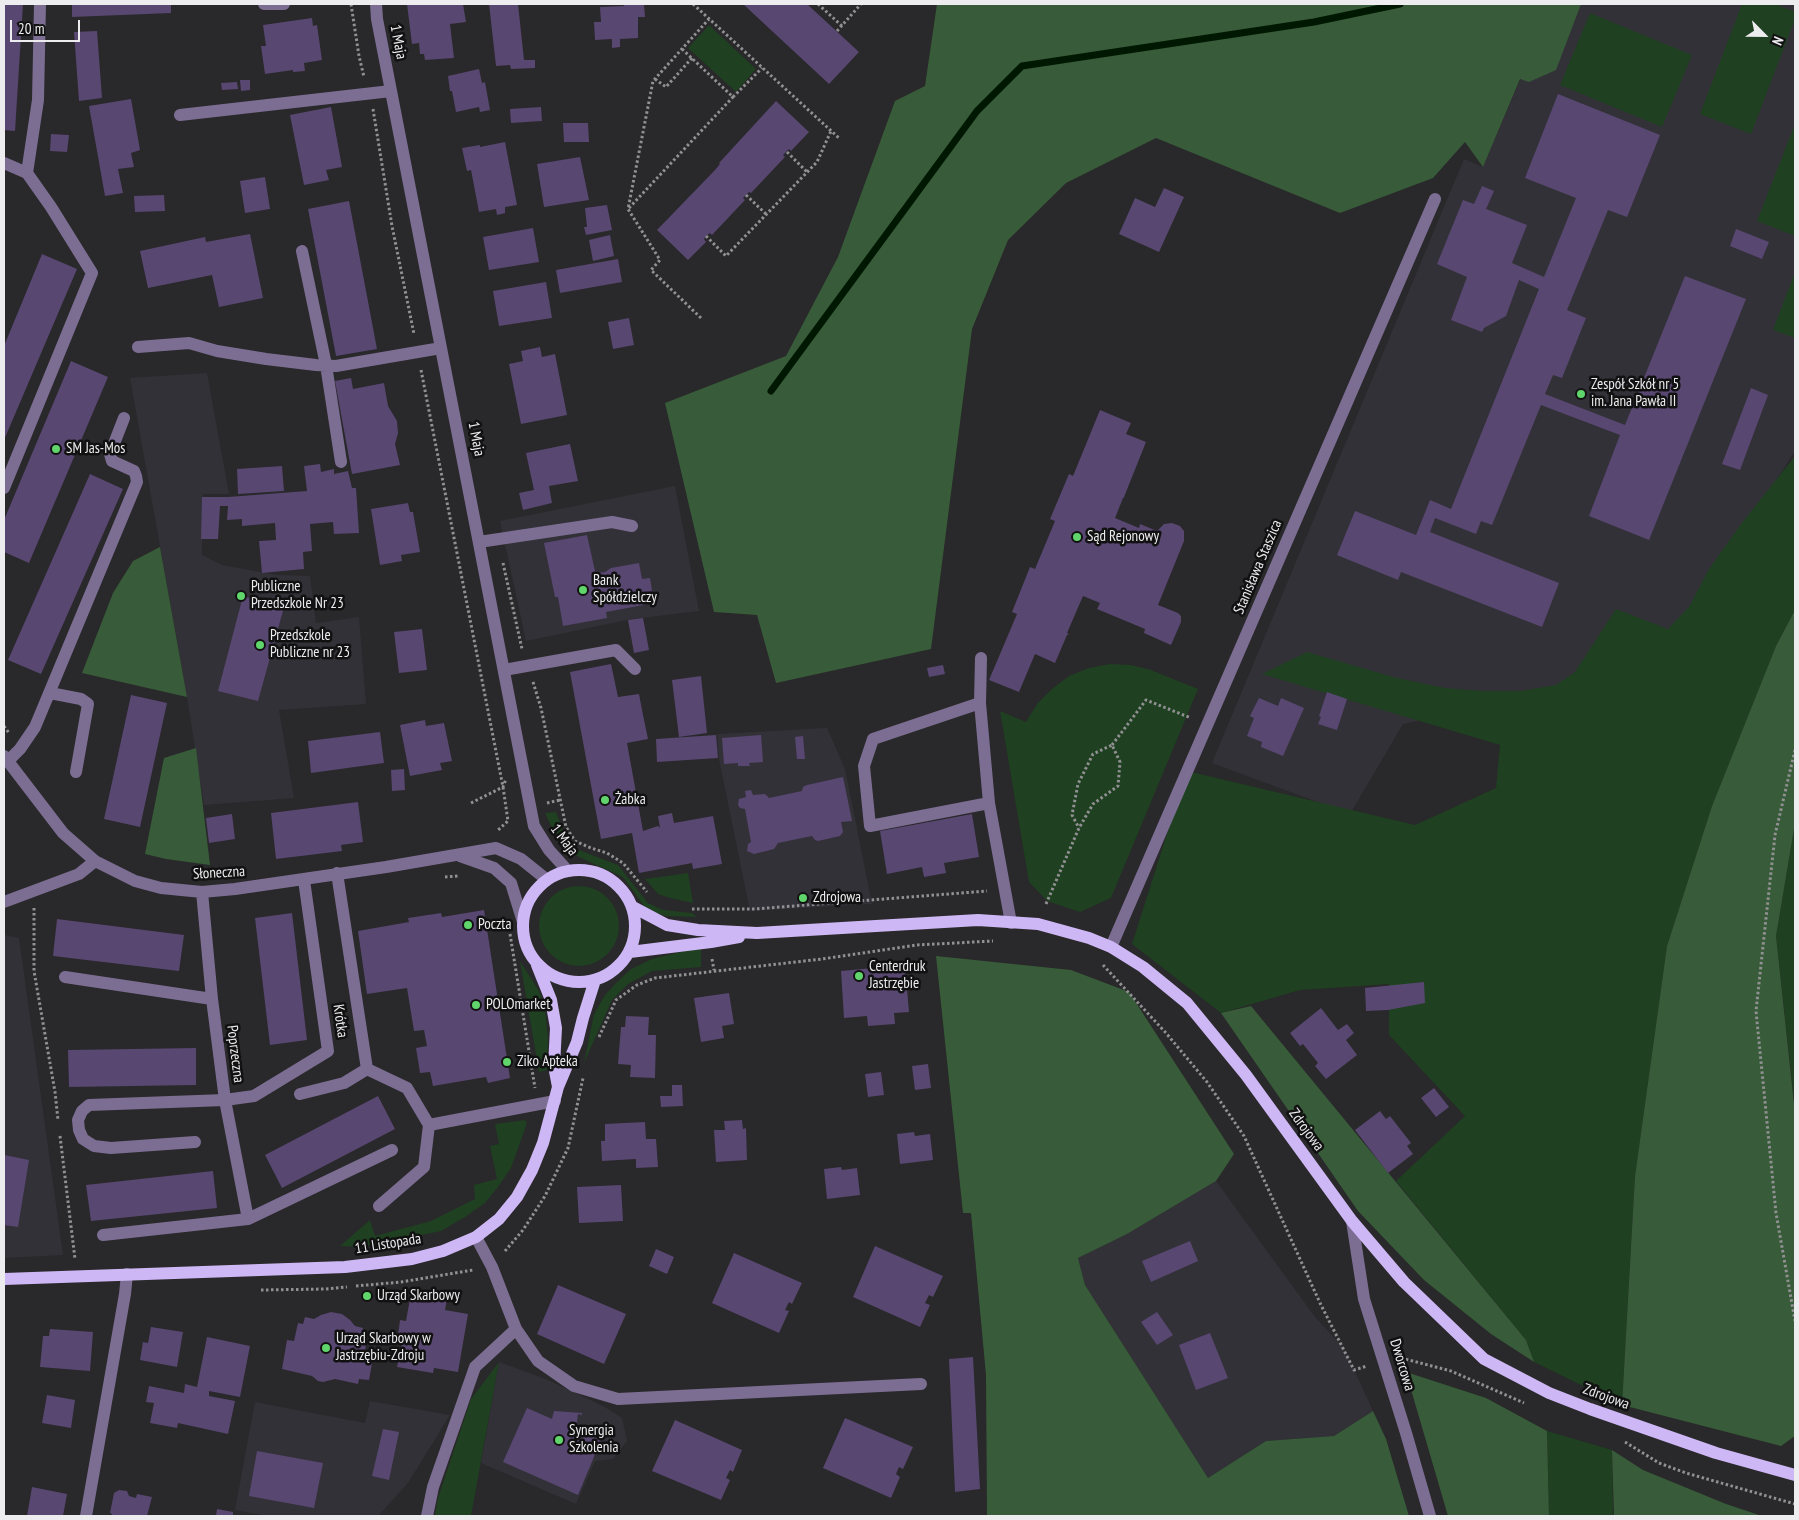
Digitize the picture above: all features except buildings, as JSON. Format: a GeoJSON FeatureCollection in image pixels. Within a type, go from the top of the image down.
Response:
{"type":"FeatureCollection","features":[{"type":"Feature","properties":{"kind":"main road"},"geometry":{"type":"LineString","coordinates":[[583,869],[599,872],[614,880],[625,892],[633,907],[636,922],[635,938],[630,952],[621,964],[609,974],[595,980],[578,983],[562,980],[547,972],[535,961],[528,949],[524,936],[523,922],[526,906],[534,891],[546,879],[567,870],[583,869]]}},
{"type":"Feature","properties":{"kind":"main road","name":"Zdrojowa"},"geometry":{"type":"LineString","coordinates":[[633,907],[667,926],[698,930],[757,933],[978,920],[1038,924],[1089,938],[1111,948],[1143,967],[1187,1003],[1246,1075],[1352,1221],[1404,1282],[1484,1359],[1549,1393],[1590,1409],[1716,1453],[1795,1475]]}},
{"type":"Feature","properties":{"kind":"main road","name":"Zdrojowa"},"geometry":{"type":"LineString","coordinates":[[630,952],[711,942],[757,933]]}},
{"type":"Feature","properties":{"kind":"main road","name":"11 Listopada"},"geometry":{"type":"LineString","coordinates":[[535,961],[551,1000],[556,1028],[554,1066],[558,1087]]}},
{"type":"Feature","properties":{"kind":"main road","name":"11 Listopada"},"geometry":{"type":"LineString","coordinates":[[4,1279],[345,1267],[412,1259],[443,1250],[476,1237],[499,1219],[517,1196],[532,1170],[543,1143],[558,1087],[577,1042],[595,980]]}},
{"type":"Feature","properties":{"kind":"street"},"geometry":{"type":"LineString","coordinates":[[28,173],[38,100],[40,4]]}},
{"type":"Feature","properties":{"kind":"street"},"geometry":{"type":"LineString","coordinates":[[264,4],[284,4]]}},
{"type":"Feature","properties":{"kind":"street","name":"1 Maja"},"geometry":{"type":"LineString","coordinates":[[376,4],[377,19],[534,826],[549,850],[567,870]]}},
{"type":"Feature","properties":{"kind":"street"},"geometry":{"type":"LineString","coordinates":[[180,115],[391,91]]}},
{"type":"Feature","properties":{"kind":"street"},"geometry":{"type":"LineString","coordinates":[[4,163],[28,173],[92,273],[4,488]]}},
{"type":"Feature","properties":{"kind":"street","name":"Stanisława Staszica"},"geometry":{"type":"LineString","coordinates":[[1111,948],[1435,199]]}},
{"type":"Feature","properties":{"kind":"street"},"geometry":{"type":"LineString","coordinates":[[302,251],[326,365],[341,462]]}},
{"type":"Feature","properties":{"kind":"street"},"geometry":{"type":"LineString","coordinates":[[138,347],[189,343],[217,351],[274,360],[336,366],[441,348]]}},
{"type":"Feature","properties":{"kind":"street"},"geometry":{"type":"LineString","coordinates":[[5,759],[20,749],[35,727],[137,482],[134,471],[112,461],[110,454],[124,418]]}},
{"type":"Feature","properties":{"kind":"street"},"geometry":{"type":"LineString","coordinates":[[479,542],[612,522],[632,526]]}},
{"type":"Feature","properties":{"kind":"street"},"geometry":{"type":"LineString","coordinates":[[504,670],[616,650],[635,669]]}},
{"type":"Feature","properties":{"kind":"street"},"geometry":{"type":"LineString","coordinates":[[981,658],[980,703],[990,803],[1011,923]]}},
{"type":"Feature","properties":{"kind":"street"},"geometry":{"type":"LineString","coordinates":[[50,693],[81,699],[88,704],[76,772]]}},
{"type":"Feature","properties":{"kind":"street"},"geometry":{"type":"LineString","coordinates":[[980,703],[873,738],[864,766],[870,826],[990,803]]}},
{"type":"Feature","properties":{"kind":"street","name":"Słoneczna"},"geometry":{"type":"LineString","coordinates":[[5,759],[63,833],[95,861],[136,881],[161,888],[202,892],[304,880],[496,848],[522,859],[546,879]]}},
{"type":"Feature","properties":{"kind":"street","name":"Słoneczna"},"geometry":{"type":"LineString","coordinates":[[457,855],[494,868],[511,883],[523,922]]}},
{"type":"Feature","properties":{"kind":"street"},"geometry":{"type":"LineString","coordinates":[[4,902],[79,874],[95,861]]}},
{"type":"Feature","properties":{"kind":"street"},"geometry":{"type":"LineString","coordinates":[[337,873],[367,1069]]}},
{"type":"Feature","properties":{"kind":"street","name":"Krótka"},"geometry":{"type":"LineString","coordinates":[[225,1100],[254,1096],[328,1051],[304,880]]}},
{"type":"Feature","properties":{"kind":"street","name":"Poprzeczna"},"geometry":{"type":"LineString","coordinates":[[202,892],[212,999],[225,1100],[248,1219]]}},
{"type":"Feature","properties":{"kind":"street"},"geometry":{"type":"LineString","coordinates":[[66,977],[212,999]]}},
{"type":"Feature","properties":{"kind":"street"},"geometry":{"type":"LineString","coordinates":[[300,1094],[344,1083],[367,1069]]}},
{"type":"Feature","properties":{"kind":"street"},"geometry":{"type":"LineString","coordinates":[[367,1069],[407,1088],[429,1125],[424,1166],[379,1206]]}},
{"type":"Feature","properties":{"kind":"street"},"geometry":{"type":"LineString","coordinates":[[195,1142],[111,1148],[94,1146],[83,1139],[79,1130],[78,1120],[82,1111],[89,1105],[225,1100]]}},
{"type":"Feature","properties":{"kind":"street"},"geometry":{"type":"LineString","coordinates":[[429,1125],[555,1101]]}},
{"type":"Feature","properties":{"kind":"street"},"geometry":{"type":"LineString","coordinates":[[103,1234],[248,1219],[392,1150]]}},
{"type":"Feature","properties":{"kind":"street","name":"Dworcowa"},"geometry":{"type":"LineString","coordinates":[[1352,1221],[1364,1300],[1430,1516]]}},
{"type":"Feature","properties":{"kind":"street"},"geometry":{"type":"LineString","coordinates":[[476,1237],[492,1267],[516,1330],[538,1362],[574,1386],[618,1399],[921,1384]]}},
{"type":"Feature","properties":{"kind":"street"},"geometry":{"type":"LineString","coordinates":[[86,1516],[127,1274]]}},
{"type":"Feature","properties":{"kind":"street"},"geometry":{"type":"LineString","coordinates":[[427,1516],[433,1487],[475,1367],[516,1330]]}},
{"type":"Feature","properties":{"kind":"path"},"geometry":{"type":"LineString","coordinates":[[351,4],[359,56],[374,115],[392,226],[507,811]]}},
{"type":"Feature","properties":{"kind":"path"},"geometry":{"type":"LineString","coordinates":[[693,4],[840,140]]}},
{"type":"Feature","properties":{"kind":"path"},"geometry":{"type":"LineString","coordinates":[[818,4],[842,26]]}},
{"type":"Feature","properties":{"kind":"path"},"geometry":{"type":"LineString","coordinates":[[836,31],[862,4]]}},
{"type":"Feature","properties":{"kind":"path"},"geometry":{"type":"LineString","coordinates":[[700,318],[651,270],[660,260],[628,209],[653,81],[709,19]]}},
{"type":"Feature","properties":{"kind":"path"},"geometry":{"type":"LineString","coordinates":[[682,49],[733,97]]}},
{"type":"Feature","properties":{"kind":"path"},"geometry":{"type":"LineString","coordinates":[[655,79],[666,88],[692,58]]}},
{"type":"Feature","properties":{"kind":"path"},"geometry":{"type":"LineString","coordinates":[[628,209],[762,68]]}},
{"type":"Feature","properties":{"kind":"path"},"geometry":{"type":"LineString","coordinates":[[706,236],[726,256],[817,162],[831,131]]}},
{"type":"Feature","properties":{"kind":"path"},"geometry":{"type":"LineString","coordinates":[[787,152],[807,172]]}},
{"type":"Feature","properties":{"kind":"path"},"geometry":{"type":"LineString","coordinates":[[746,195],[766,214]]}},
{"type":"Feature","properties":{"kind":"path"},"geometry":{"type":"LineString","coordinates":[[498,538],[522,649],[541,708],[566,827],[575,840],[590,848],[607,853],[623,863],[648,894]]}},
{"type":"Feature","properties":{"kind":"path"},"geometry":{"type":"LineString","coordinates":[[1079,828],[1072,814],[1078,784],[1093,754],[1112,745],[1146,700],[1195,719]]}},
{"type":"Feature","properties":{"kind":"path"},"geometry":{"type":"LineString","coordinates":[[4,726],[20,749]]}},
{"type":"Feature","properties":{"kind":"path"},"geometry":{"type":"LineString","coordinates":[[1046,904],[1079,828],[1093,804],[1118,786],[1120,762],[1112,745]]}},
{"type":"Feature","properties":{"kind":"path"},"geometry":{"type":"LineString","coordinates":[[472,803],[503,787],[519,749]]}},
{"type":"Feature","properties":{"kind":"path"},"geometry":{"type":"LineString","coordinates":[[1795,750],[1775,835],[1756,1011],[1776,1213],[1795,1321]]}},
{"type":"Feature","properties":{"kind":"path"},"geometry":{"type":"LineString","coordinates":[[689,908],[755,909],[1005,890]]}},
{"type":"Feature","properties":{"kind":"path"},"geometry":{"type":"LineString","coordinates":[[34,915],[34,971],[55,1092],[74,1254]]}},
{"type":"Feature","properties":{"kind":"path"},"geometry":{"type":"LineString","coordinates":[[597,1041],[616,1000],[637,985],[655,978],[822,959],[917,945],[995,941]]}},
{"type":"Feature","properties":{"kind":"path"},"geometry":{"type":"LineString","coordinates":[[1101,962],[1166,1033],[1207,1082],[1244,1136],[1320,1303],[1354,1370],[1367,1366]]}},
{"type":"Feature","properties":{"kind":"path"},"geometry":{"type":"LineString","coordinates":[[492,1267],[523,1230],[545,1196],[568,1148],[584,1075]]}},
{"type":"Feature","properties":{"kind":"shaded area","name":"Zespół Szkół nr 5 im. Jana Pawła II"},"geometry":{"type":"Polygon","coordinates":[[[1577,4],[1795,4],[1795,451],[1653,672],[1403,724],[1350,814],[1212,763],[1464,159],[1483,167],[1521,78],[1577,4]]]}},
{"type":"Feature","properties":{"kind":"shaded area","name":"Publiczne Przedszkole Nr 23"},"geometry":{"type":"Polygon","coordinates":[[[207,373],[229,494],[203,494],[202,555],[222,565],[277,575],[310,576],[316,623],[359,617],[366,704],[279,710],[294,798],[204,805],[187,697],[130,378],[207,373]]]}},
{"type":"Feature","properties":{"kind":"shaded area"},"geometry":{"type":"Polygon","coordinates":[[[675,486],[699,611],[632,619],[526,641],[500,521],[675,486]]]}},
{"type":"Feature","properties":{"kind":"shaded area"},"geometry":{"type":"Polygon","coordinates":[[[827,728],[845,769],[872,904],[750,911],[719,759],[717,734],[827,728]]]}},
{"type":"Feature","properties":{"kind":"shaded area"},"geometry":{"type":"Polygon","coordinates":[[[4,935],[19,938],[63,1255],[4,1258],[4,935]]]}},
{"type":"Feature","properties":{"kind":"shaded area"},"geometry":{"type":"Polygon","coordinates":[[[1216,1181],[1315,1317],[1344,1348],[1373,1411],[1334,1436],[1266,1441],[1208,1478],[1085,1285],[1078,1258],[1127,1234],[1216,1181]]]}},
{"type":"Feature","properties":{"kind":"shaded area"},"geometry":{"type":"Polygon","coordinates":[[[499,1362],[548,1380],[605,1407],[622,1418],[627,1441],[613,1459],[595,1461],[576,1504],[481,1463],[499,1362]]]}},
{"type":"Feature","properties":{"kind":"shaded area"},"geometry":{"type":"Polygon","coordinates":[[[370,1401],[450,1415],[408,1483],[378,1516],[268,1516],[235,1510],[255,1402],[365,1423],[370,1401]]]}},
{"type":"Feature","properties":{"kind":"green space"},"geometry":{"type":"Polygon","coordinates":[[[937,4],[1581,4],[1556,70],[1529,82],[1520,79],[1483,167],[1465,142],[1433,178],[1340,213],[1156,138],[1066,183],[1008,240],[972,329],[931,649],[776,683],[757,615],[714,612],[665,403],[786,356],[838,257],[895,101],[925,86],[937,4]]]}},
{"type":"Feature","properties":{"kind":"green space"},"geometry":{"type":"Polygon","coordinates":[[[1742,4],[1775,4],[1795,12],[1795,19],[1751,134],[1700,114],[1742,4]]]}},
{"type":"Feature","properties":{"kind":"green space"},"geometry":{"type":"Polygon","coordinates":[[[1590,13],[1692,55],[1662,127],[1560,85],[1590,13]]]}},
{"type":"Feature","properties":{"kind":"green space"},"geometry":{"type":"Polygon","coordinates":[[[709,25],[756,69],[736,92],[688,48],[709,25]]]}},
{"type":"Feature","properties":{"kind":"green space"},"geometry":{"type":"Polygon","coordinates":[[[1795,124],[1795,236],[1757,221],[1795,124]]]}},
{"type":"Feature","properties":{"kind":"green space"},"geometry":{"type":"Polygon","coordinates":[[[1795,272],[1795,338],[1773,330],[1795,272]]]}},
{"type":"Feature","properties":{"kind":"green space"},"geometry":{"type":"Polygon","coordinates":[[[1795,456],[1795,610],[1776,646],[1712,806],[1667,946],[1635,1176],[1622,1405],[1534,1362],[1526,1340],[1396,1181],[1465,1116],[1389,1035],[1389,984],[1300,990],[1221,1013],[1132,944],[1187,771],[1415,825],[1496,788],[1500,745],[1262,674],[1307,652],[1397,678],[1445,688],[1521,691],[1556,685],[1575,672],[1616,609],[1668,629],[1689,607],[1709,569],[1741,524],[1795,456]]]}},
{"type":"Feature","properties":{"kind":"green space"},"geometry":{"type":"Polygon","coordinates":[[[160,547],[187,697],[82,673],[113,593],[133,561],[160,547]]]}},
{"type":"Feature","properties":{"kind":"green space"},"geometry":{"type":"Polygon","coordinates":[[[1795,610],[1795,823],[1776,936],[1795,1113],[1795,1436],[1781,1446],[1622,1405],[1635,1176],[1667,946],[1712,806],[1776,646],[1795,610]]]}},
{"type":"Feature","properties":{"kind":"green space"},"geometry":{"type":"Polygon","coordinates":[[[1110,664],[1131,665],[1151,670],[1198,689],[1111,898],[1080,912],[1047,901],[1029,882],[1000,711],[1026,722],[1037,704],[1069,676],[1089,668],[1110,664]]]}},
{"type":"Feature","properties":{"kind":"green space"},"geometry":{"type":"Polygon","coordinates":[[[196,748],[210,865],[145,854],[164,758],[196,748]]]}},
{"type":"Feature","properties":{"kind":"green space"},"geometry":{"type":"Polygon","coordinates":[[[556,812],[568,843],[579,850],[618,865],[648,903],[663,910],[692,913],[697,917],[666,916],[656,913],[644,906],[623,877],[568,852],[559,843],[545,813],[556,812]]]}},
{"type":"Feature","properties":{"kind":"green space"},"geometry":{"type":"Polygon","coordinates":[[[1795,823],[1795,1099],[1794,1099],[1776,936],[1795,823]]]}},
{"type":"Feature","properties":{"kind":"green space"},"geometry":{"type":"Polygon","coordinates":[[[688,873],[693,903],[658,894],[645,879],[688,873]]]}},
{"type":"Feature","properties":{"kind":"green space"},"geometry":{"type":"Polygon","coordinates":[[[579,886],[594,889],[607,898],[616,911],[619,926],[616,941],[607,954],[594,963],[579,966],[564,963],[551,954],[542,941],[539,926],[542,911],[551,898],[564,889],[579,886]]]}},
{"type":"Feature","properties":{"kind":"green space"},"geometry":{"type":"Polygon","coordinates":[[[701,947],[701,967],[652,971],[628,984],[612,1000],[584,1063],[594,1014],[605,995],[617,982],[631,969],[652,959],[701,947]]]}},
{"type":"Feature","properties":{"kind":"green space"},"geometry":{"type":"Polygon","coordinates":[[[936,956],[1071,970],[1129,992],[1234,1154],[1216,1181],[1127,1234],[1078,1258],[1085,1285],[1208,1478],[1266,1441],[1334,1436],[1373,1411],[1386,1439],[1409,1516],[987,1516],[986,1375],[971,1213],[963,1213],[936,956]]]}},
{"type":"Feature","properties":{"kind":"green space"},"geometry":{"type":"Polygon","coordinates":[[[520,961],[539,991],[545,1009],[548,1039],[547,1070],[539,1072],[520,961]]]}},
{"type":"Feature","properties":{"kind":"green space"},"geometry":{"type":"Polygon","coordinates":[[[1251,1006],[1526,1340],[1534,1362],[1491,1334],[1424,1280],[1358,1211],[1221,1013],[1251,1006]]]}},
{"type":"Feature","properties":{"kind":"green space"},"geometry":{"type":"Polygon","coordinates":[[[525,1120],[527,1123],[511,1168],[485,1203],[465,1217],[441,1231],[362,1247],[340,1246],[370,1220],[375,1236],[431,1221],[475,1199],[474,1185],[497,1179],[490,1146],[499,1144],[495,1124],[525,1120]]]}},
{"type":"Feature","properties":{"kind":"green space"},"geometry":{"type":"Polygon","coordinates":[[[499,1362],[471,1516],[435,1516],[438,1498],[471,1399],[499,1362]]]}},
{"type":"Feature","properties":{"kind":"green space"},"geometry":{"type":"Polygon","coordinates":[[[1409,1373],[1486,1398],[1547,1431],[1549,1516],[1448,1516],[1412,1393],[1409,1373]]]}},
{"type":"Feature","properties":{"kind":"green space"},"geometry":{"type":"Polygon","coordinates":[[[1547,1431],[1612,1450],[1613,1516],[1549,1516],[1547,1431]]]}},
{"type":"Feature","properties":{"kind":"green space"},"geometry":{"type":"Polygon","coordinates":[[[1612,1450],[1643,1470],[1726,1504],[1762,1516],[1614,1516],[1612,1450]]]}},
{"type":"Feature","properties":{"kind":"waterway"},"geometry":{"type":"LineString","coordinates":[[771,391],[977,111],[1022,66],[1314,22],[1400,4]]}},
{"type":"Feature","properties":{"kind":"place","name":"Zespół Szkół nr 5 im. Jana Pawła II"},"geometry":{"type":"Point","coordinates":[1581,394]}},
{"type":"Feature","properties":{"kind":"place","name":"SM Jas-Mos"},"geometry":{"type":"Point","coordinates":[56,449]}},
{"type":"Feature","properties":{"kind":"place","name":"Sąd Rejonowy"},"geometry":{"type":"Point","coordinates":[1077,537]}},
{"type":"Feature","properties":{"kind":"place","name":"Bank Spółdzielczy"},"geometry":{"type":"Point","coordinates":[583,590]}},
{"type":"Feature","properties":{"kind":"place","name":"Publiczne Przedszkole Nr 23"},"geometry":{"type":"Point","coordinates":[241,596]}},
{"type":"Feature","properties":{"kind":"place","name":"Przedszkole Publiczne nr 23"},"geometry":{"type":"Point","coordinates":[260,645]}},
{"type":"Feature","properties":{"kind":"place","name":"Żabka"},"geometry":{"type":"Point","coordinates":[605,800]}},
{"type":"Feature","properties":{"kind":"place","name":"Zdrojowa"},"geometry":{"type":"Point","coordinates":[803,898]}},
{"type":"Feature","properties":{"kind":"place","name":"Poczta"},"geometry":{"type":"Point","coordinates":[468,925]}},
{"type":"Feature","properties":{"kind":"place","name":"Centerdruk Jastrzębie"},"geometry":{"type":"Point","coordinates":[859,976]}},
{"type":"Feature","properties":{"kind":"place","name":"POLOmarket"},"geometry":{"type":"Point","coordinates":[476,1005]}},
{"type":"Feature","properties":{"kind":"place","name":"Ziko Apteka"},"geometry":{"type":"Point","coordinates":[507,1062]}},
{"type":"Feature","properties":{"kind":"place","name":"Urząd Skarbowy"},"geometry":{"type":"Point","coordinates":[367,1296]}},
{"type":"Feature","properties":{"kind":"place","name":"Urząd Skarbowy w Jastrzębiu-Zdroju"},"geometry":{"type":"Point","coordinates":[326,1348]}},
{"type":"Feature","properties":{"kind":"place","name":"Synergia Szkolenia"},"geometry":{"type":"Point","coordinates":[559,1440]}}]}
